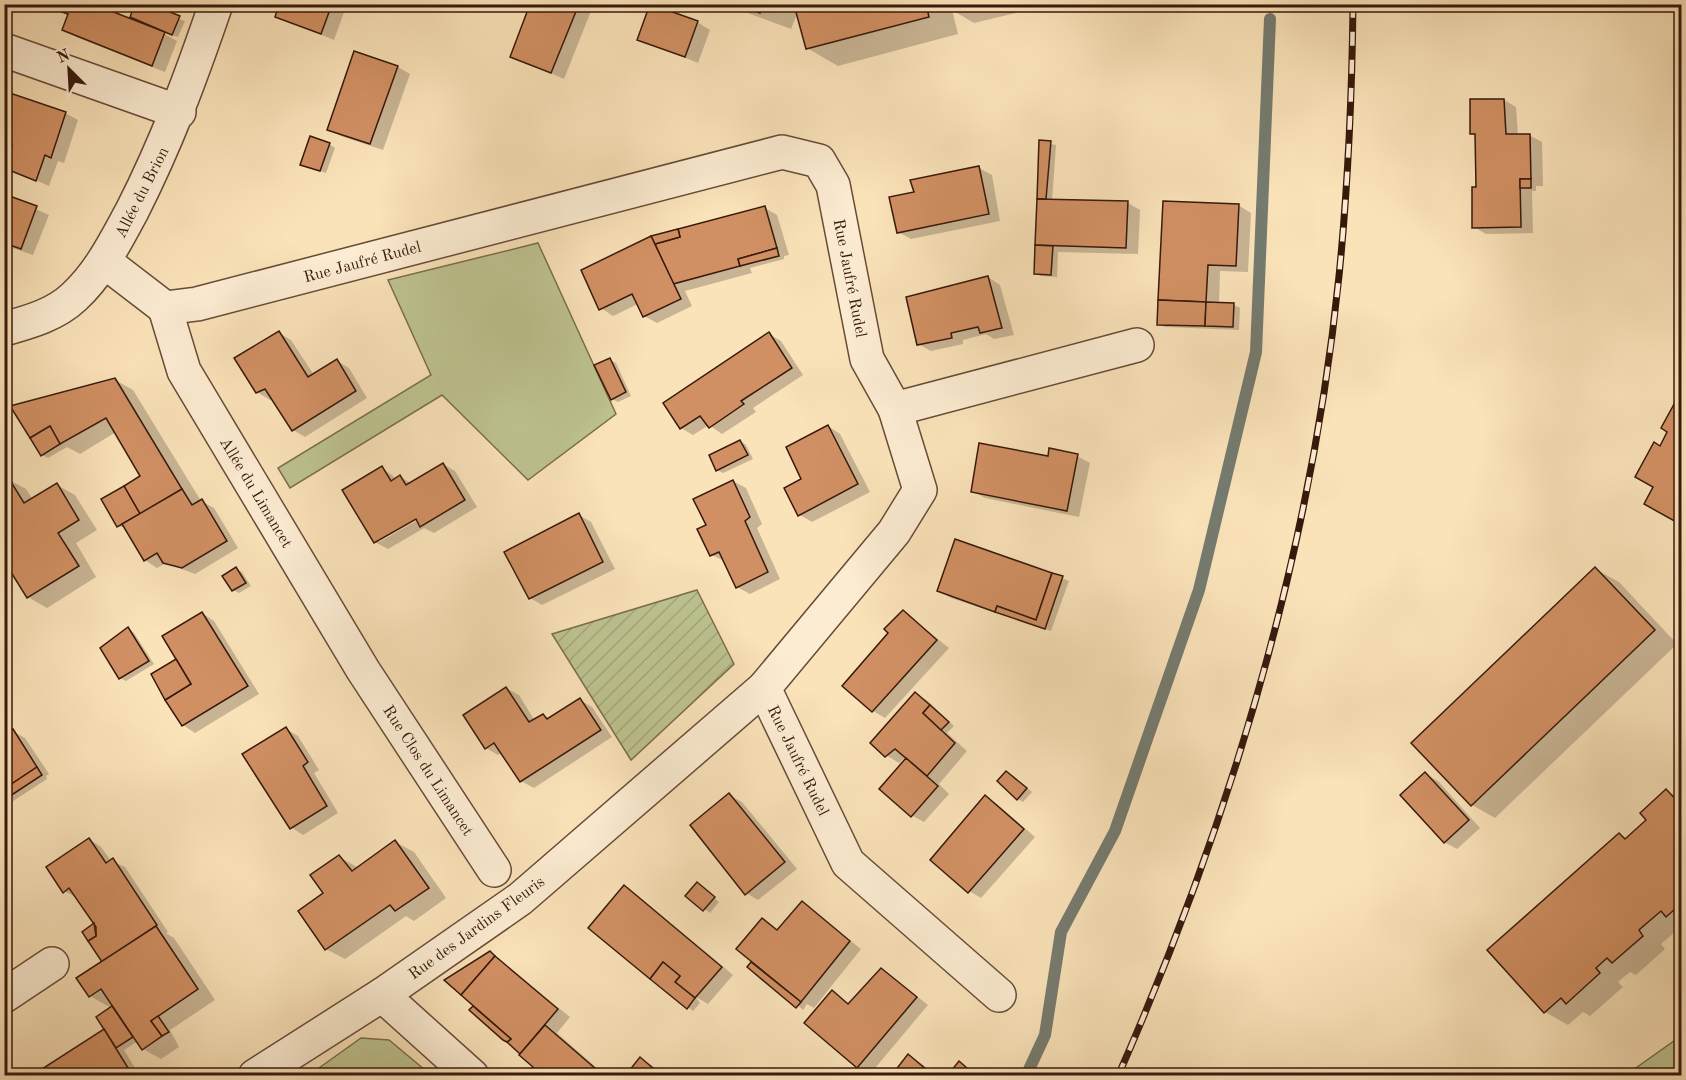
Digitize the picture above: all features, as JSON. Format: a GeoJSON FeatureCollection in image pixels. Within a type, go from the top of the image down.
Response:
{"type":"FeatureCollection","features":[{"type":"Feature","properties":{"kind":"street","name":"Allée du Brion"},"geometry":{"type":"LineString","coordinates":[[4,329],[40,319],[73,298],[105,262],[160,155],[179,112],[216,4]]}},
{"type":"Feature","properties":{"kind":"street"},"geometry":{"type":"LineString","coordinates":[[4,50],[179,112]]}},
{"type":"Feature","properties":{"kind":"street","name":"Rue Jaufré Rudel"},"geometry":{"type":"LineString","coordinates":[[165,308],[197,304],[783,152],[819,162],[833,185],[867,359],[895,409],[920,490],[894,532],[764,688],[849,863],[999,994]]}},
{"type":"Feature","properties":{"kind":"street"},"geometry":{"type":"LineString","coordinates":[[105,262],[165,308]]}},
{"type":"Feature","properties":{"kind":"street","name":"Allée du Limancet"},"geometry":{"type":"LineString","coordinates":[[165,308],[184,371],[363,670]]}},
{"type":"Feature","properties":{"kind":"street"},"geometry":{"type":"LineString","coordinates":[[895,409],[1137,345]]}},
{"type":"Feature","properties":{"kind":"street","name":"Rue Clos du Limancet"},"geometry":{"type":"LineString","coordinates":[[363,670],[494,870]]}},
{"type":"Feature","properties":{"kind":"street","name":"Rue des Jardins Fleuris"},"geometry":{"type":"LineString","coordinates":[[255,1076],[382,995],[520,898],[764,688]]}},
{"type":"Feature","properties":{"kind":"street"},"geometry":{"type":"LineString","coordinates":[[4,996],[52,964]]}},
{"type":"Feature","properties":{"kind":"street"},"geometry":{"type":"LineString","coordinates":[[382,995],[472,1076]]}},
{"type":"Feature","properties":{"kind":"green space"},"geometry":{"type":"Polygon","coordinates":[[[538,243],[616,414],[528,480],[442,395],[290,488],[278,468],[431,375],[388,280],[538,243]]]}},
{"type":"Feature","properties":{"kind":"green space"},"geometry":{"type":"Polygon","coordinates":[[[697,590],[734,664],[631,760],[552,634],[697,590]]]}},
{"type":"Feature","properties":{"kind":"green space"},"geometry":{"type":"Polygon","coordinates":[[[1681,1036],[1681,1075],[1626,1075],[1681,1036]]]}},
{"type":"Feature","properties":{"kind":"green space"},"geometry":{"type":"Polygon","coordinates":[[[361,1038],[389,1040],[431,1075],[327,1075],[319,1068],[361,1038]]]}},
{"type":"Feature","properties":{"kind":"building"},"geometry":{"type":"Polygon","coordinates":[[[41,4],[93,4],[165,32],[152,66],[62,30],[68,14],[41,4]]]}},
{"type":"Feature","properties":{"kind":"building"},"geometry":{"type":"Polygon","coordinates":[[[135,4],[150,4],[180,16],[172,35],[130,17],[135,4]]]}},
{"type":"Feature","properties":{"kind":"building"},"geometry":{"type":"Polygon","coordinates":[[[279,4],[332,4],[321,34],[275,17],[279,4]]]}},
{"type":"Feature","properties":{"kind":"building"},"geometry":{"type":"Polygon","coordinates":[[[530,4],[579,4],[551,73],[510,57],[530,4]]]}},
{"type":"Feature","properties":{"kind":"building"},"geometry":{"type":"Polygon","coordinates":[[[650,4],[698,21],[685,57],[637,40],[650,4]]]}},
{"type":"Feature","properties":{"kind":"building"},"geometry":{"type":"Polygon","coordinates":[[[738,4],[763,4],[760,13],[738,4]]]}},
{"type":"Feature","properties":{"kind":"building"},"geometry":{"type":"Polygon","coordinates":[[[926,4],[929,17],[806,49],[794,5],[926,4]]]}},
{"type":"Feature","properties":{"kind":"building"},"geometry":{"type":"Polygon","coordinates":[[[354,51],[398,66],[370,144],[327,130],[354,51]]]}},
{"type":"Feature","properties":{"kind":"building"},"geometry":{"type":"Polygon","coordinates":[[[4,91],[66,112],[51,158],[45,155],[36,181],[4,168],[12,145],[4,142],[4,91]]]}},
{"type":"Feature","properties":{"kind":"building"},"geometry":{"type":"Polygon","coordinates":[[[1470,99],[1504,99],[1506,134],[1530,134],[1531,179],[1520,179],[1521,227],[1472,228],[1472,187],[1476,187],[1475,134],[1470,134],[1470,99]]]}},
{"type":"Feature","properties":{"kind":"building"},"geometry":{"type":"Polygon","coordinates":[[[310,136],[330,143],[320,171],[300,165],[310,136]]]}},
{"type":"Feature","properties":{"kind":"building"},"geometry":{"type":"Polygon","coordinates":[[[1039,140],[1051,141],[1046,199],[1037,199],[1039,140]]]}},
{"type":"Feature","properties":{"kind":"building"},"geometry":{"type":"Polygon","coordinates":[[[979,166],[989,214],[897,233],[889,197],[914,192],[910,180],[979,166]]]}},
{"type":"Feature","properties":{"kind":"building"},"geometry":{"type":"Polygon","coordinates":[[[1520,179],[1531,179],[1531,188],[1520,188],[1520,179]]]}},
{"type":"Feature","properties":{"kind":"building"},"geometry":{"type":"Polygon","coordinates":[[[4,194],[37,206],[21,249],[4,243],[4,194]]]}},
{"type":"Feature","properties":{"kind":"building"},"geometry":{"type":"Polygon","coordinates":[[[1037,199],[1128,201],[1126,248],[1035,245],[1037,199]]]}},
{"type":"Feature","properties":{"kind":"building"},"geometry":{"type":"Polygon","coordinates":[[[1163,201],[1239,204],[1236,266],[1208,265],[1206,302],[1158,300],[1163,201]]]}},
{"type":"Feature","properties":{"kind":"building"},"geometry":{"type":"Polygon","coordinates":[[[765,206],[777,248],[738,259],[740,266],[673,284],[655,244],[680,237],[678,229],[765,206]]]}},
{"type":"Feature","properties":{"kind":"building"},"geometry":{"type":"Polygon","coordinates":[[[678,229],[680,237],[655,244],[651,236],[678,229]]]}},
{"type":"Feature","properties":{"kind":"building"},"geometry":{"type":"Polygon","coordinates":[[[651,236],[681,299],[643,317],[632,294],[599,310],[581,270],[651,236]]]}},
{"type":"Feature","properties":{"kind":"building"},"geometry":{"type":"Polygon","coordinates":[[[1035,245],[1053,246],[1051,275],[1034,274],[1035,245]]]}},
{"type":"Feature","properties":{"kind":"building"},"geometry":{"type":"Polygon","coordinates":[[[777,248],[779,256],[740,266],[738,259],[777,248]]]}},
{"type":"Feature","properties":{"kind":"building"},"geometry":{"type":"Polygon","coordinates":[[[988,276],[1002,328],[980,333],[978,327],[951,333],[952,338],[917,345],[906,297],[988,276]]]}},
{"type":"Feature","properties":{"kind":"building"},"geometry":{"type":"Polygon","coordinates":[[[1158,300],[1206,302],[1205,326],[1157,325],[1158,300]]]}},
{"type":"Feature","properties":{"kind":"building"},"geometry":{"type":"Polygon","coordinates":[[[1206,302],[1234,303],[1233,327],[1205,326],[1206,302]]]}},
{"type":"Feature","properties":{"kind":"building"},"geometry":{"type":"Polygon","coordinates":[[[279,331],[308,377],[337,359],[356,391],[292,431],[265,389],[256,393],[234,358],[279,331]]]}},
{"type":"Feature","properties":{"kind":"building"},"geometry":{"type":"Polygon","coordinates":[[[769,332],[792,368],[741,401],[744,404],[709,428],[700,416],[680,429],[663,403],[769,332]]]}},
{"type":"Feature","properties":{"kind":"building"},"geometry":{"type":"Polygon","coordinates":[[[610,358],[626,392],[611,400],[594,365],[610,358]]]}},
{"type":"Feature","properties":{"kind":"building"},"geometry":{"type":"Polygon","coordinates":[[[115,378],[182,489],[140,514],[124,486],[140,476],[106,418],[60,444],[50,426],[30,438],[10,406],[115,378]]]}},
{"type":"Feature","properties":{"kind":"building"},"geometry":{"type":"Polygon","coordinates":[[[1679,395],[1682,397],[1682,516],[1678,523],[1644,504],[1653,487],[1635,477],[1654,442],[1660,446],[1667,432],[1661,428],[1679,395]]]}},
{"type":"Feature","properties":{"kind":"building"},"geometry":{"type":"Polygon","coordinates":[[[828,425],[858,484],[798,516],[784,488],[801,479],[786,447],[828,425]]]}},
{"type":"Feature","properties":{"kind":"building"},"geometry":{"type":"Polygon","coordinates":[[[50,426],[60,444],[41,456],[30,438],[50,426]]]}},
{"type":"Feature","properties":{"kind":"building"},"geometry":{"type":"Polygon","coordinates":[[[740,440],[748,455],[716,471],[709,455],[740,440]]]}},
{"type":"Feature","properties":{"kind":"building"},"geometry":{"type":"Polygon","coordinates":[[[979,443],[1048,456],[1049,448],[1078,454],[1067,511],[971,492],[979,443]]]}},
{"type":"Feature","properties":{"kind":"building"},"geometry":{"type":"Polygon","coordinates":[[[443,463],[465,500],[420,527],[416,519],[374,543],[342,490],[382,466],[391,481],[400,475],[406,485],[443,463]]]}},
{"type":"Feature","properties":{"kind":"building"},"geometry":{"type":"Polygon","coordinates":[[[8,477],[24,503],[57,483],[79,520],[58,533],[79,566],[27,598],[4,561],[4,479],[8,477]]]}},
{"type":"Feature","properties":{"kind":"building"},"geometry":{"type":"Polygon","coordinates":[[[733,480],[750,517],[745,521],[768,572],[736,588],[719,552],[710,556],[697,529],[706,525],[693,499],[733,480]]]}},
{"type":"Feature","properties":{"kind":"building"},"geometry":{"type":"Polygon","coordinates":[[[124,486],[140,514],[117,527],[101,499],[124,486]]]}},
{"type":"Feature","properties":{"kind":"building"},"geometry":{"type":"Polygon","coordinates":[[[182,489],[192,505],[202,499],[227,541],[182,568],[163,563],[157,553],[144,561],[122,524],[182,489]]]}},
{"type":"Feature","properties":{"kind":"building"},"geometry":{"type":"Polygon","coordinates":[[[579,513],[603,562],[529,599],[504,552],[579,513]]]}},
{"type":"Feature","properties":{"kind":"building"},"geometry":{"type":"Polygon","coordinates":[[[1682,532],[1682,546],[1676,543],[1682,532]]]}},
{"type":"Feature","properties":{"kind":"building"},"geometry":{"type":"Polygon","coordinates":[[[955,539],[1052,573],[1036,620],[997,606],[995,612],[937,591],[955,539]]]}},
{"type":"Feature","properties":{"kind":"building"},"geometry":{"type":"Polygon","coordinates":[[[236,567],[246,583],[232,591],[222,576],[236,567]]]}},
{"type":"Feature","properties":{"kind":"building"},"geometry":{"type":"Polygon","coordinates":[[[1595,567],[1655,630],[1471,806],[1411,743],[1595,567]]]}},
{"type":"Feature","properties":{"kind":"building"},"geometry":{"type":"Polygon","coordinates":[[[1052,573],[1063,576],[1045,629],[995,612],[997,606],[1036,620],[1052,573]]]}},
{"type":"Feature","properties":{"kind":"building"},"geometry":{"type":"Polygon","coordinates":[[[903,610],[937,640],[872,712],[842,686],[888,633],[884,629],[903,610]]]}},
{"type":"Feature","properties":{"kind":"building"},"geometry":{"type":"Polygon","coordinates":[[[202,612],[248,686],[182,726],[165,700],[191,684],[162,636],[202,612]]]}},
{"type":"Feature","properties":{"kind":"building"},"geometry":{"type":"Polygon","coordinates":[[[128,627],[149,661],[119,679],[100,648],[128,627]]]}},
{"type":"Feature","properties":{"kind":"building"},"geometry":{"type":"Polygon","coordinates":[[[176,659],[191,684],[165,700],[151,674],[176,659]]]}},
{"type":"Feature","properties":{"kind":"building"},"geometry":{"type":"Polygon","coordinates":[[[506,687],[529,722],[543,714],[547,719],[580,698],[601,730],[520,782],[494,743],[485,749],[463,715],[506,687]]]}},
{"type":"Feature","properties":{"kind":"building"},"geometry":{"type":"Polygon","coordinates":[[[915,692],[930,705],[923,713],[955,743],[927,776],[895,749],[885,757],[870,743],[915,692]]]}},
{"type":"Feature","properties":{"kind":"building"},"geometry":{"type":"Polygon","coordinates":[[[930,705],[949,722],[941,730],[923,713],[930,705]]]}},
{"type":"Feature","properties":{"kind":"building"},"geometry":{"type":"Polygon","coordinates":[[[4,727],[13,729],[37,767],[4,789],[4,727]]]}},
{"type":"Feature","properties":{"kind":"building"},"geometry":{"type":"Polygon","coordinates":[[[286,727],[308,762],[303,766],[327,806],[290,829],[242,754],[286,727]]]}},
{"type":"Feature","properties":{"kind":"building"},"geometry":{"type":"Polygon","coordinates":[[[906,758],[938,786],[911,817],[879,789],[906,758]]]}},
{"type":"Feature","properties":{"kind":"building"},"geometry":{"type":"Polygon","coordinates":[[[37,767],[42,775],[4,800],[4,789],[37,767]]]}},
{"type":"Feature","properties":{"kind":"building"},"geometry":{"type":"Polygon","coordinates":[[[1006,771],[1027,788],[1017,800],[997,781],[1006,771]]]}},
{"type":"Feature","properties":{"kind":"building"},"geometry":{"type":"Polygon","coordinates":[[[1425,772],[1469,820],[1444,843],[1400,795],[1425,772]]]}},
{"type":"Feature","properties":{"kind":"building"},"geometry":{"type":"Polygon","coordinates":[[[1666,789],[1682,806],[1682,903],[1666,917],[1661,911],[1639,930],[1643,936],[1612,963],[1607,958],[1596,968],[1600,973],[1566,1004],[1561,998],[1544,1013],[1487,950],[1619,833],[1625,839],[1646,820],[1640,813],[1666,789]]]}},
{"type":"Feature","properties":{"kind":"building"},"geometry":{"type":"Polygon","coordinates":[[[729,793],[785,862],[745,895],[690,825],[729,793]]]}},
{"type":"Feature","properties":{"kind":"building"},"geometry":{"type":"Polygon","coordinates":[[[985,795],[1024,829],[968,893],[930,860],[985,795]]]}},
{"type":"Feature","properties":{"kind":"building"},"geometry":{"type":"Polygon","coordinates":[[[89,838],[106,863],[113,858],[157,925],[102,962],[88,941],[96,936],[96,927],[69,888],[63,893],[46,867],[89,838]]]}},
{"type":"Feature","properties":{"kind":"building"},"geometry":{"type":"Polygon","coordinates":[[[395,840],[429,888],[395,911],[390,905],[325,950],[298,911],[323,893],[310,875],[339,855],[352,871],[395,840]]]}},
{"type":"Feature","properties":{"kind":"building"},"geometry":{"type":"Polygon","coordinates":[[[697,882],[715,897],[703,911],[685,896],[697,882]]]}},
{"type":"Feature","properties":{"kind":"building"},"geometry":{"type":"Polygon","coordinates":[[[624,885],[722,967],[695,998],[675,982],[680,976],[663,962],[650,979],[588,928],[624,885]]]}},
{"type":"Feature","properties":{"kind":"building"},"geometry":{"type":"Polygon","coordinates":[[[802,901],[850,941],[801,1002],[736,949],[762,918],[777,930],[802,901]]]}},
{"type":"Feature","properties":{"kind":"building"},"geometry":{"type":"Polygon","coordinates":[[[94,923],[96,936],[88,941],[82,932],[94,923]]]}},
{"type":"Feature","properties":{"kind":"building"},"geometry":{"type":"Polygon","coordinates":[[[156,926],[198,989],[151,1021],[162,1036],[142,1050],[101,989],[89,997],[76,978],[156,926]]]}},
{"type":"Feature","properties":{"kind":"building"},"geometry":{"type":"Polygon","coordinates":[[[490,951],[495,956],[461,995],[444,980],[490,951]]]}},
{"type":"Feature","properties":{"kind":"building"},"geometry":{"type":"Polygon","coordinates":[[[495,956],[558,1009],[520,1054],[507,1042],[511,1039],[461,995],[495,956]]]}},
{"type":"Feature","properties":{"kind":"building"},"geometry":{"type":"Polygon","coordinates":[[[663,962],[680,976],[675,982],[695,998],[687,1009],[650,979],[663,962]]]}},
{"type":"Feature","properties":{"kind":"building"},"geometry":{"type":"Polygon","coordinates":[[[751,962],[801,1002],[796,1008],[747,967],[751,962]]]}},
{"type":"Feature","properties":{"kind":"building"},"geometry":{"type":"Polygon","coordinates":[[[881,968],[917,997],[857,1068],[804,1023],[832,990],[848,1004],[881,968]]]}},
{"type":"Feature","properties":{"kind":"building"},"geometry":{"type":"Polygon","coordinates":[[[112,1006],[133,1037],[116,1048],[96,1017],[112,1006]]]}},
{"type":"Feature","properties":{"kind":"building"},"geometry":{"type":"Polygon","coordinates":[[[473,1006],[511,1039],[507,1042],[503,1040],[469,1010],[473,1006]]]}},
{"type":"Feature","properties":{"kind":"building"},"geometry":{"type":"Polygon","coordinates":[[[158,1016],[169,1032],[162,1036],[151,1021],[158,1016]]]}},
{"type":"Feature","properties":{"kind":"building"},"geometry":{"type":"Polygon","coordinates":[[[545,1025],[604,1076],[530,1076],[528,1074],[533,1067],[519,1055],[545,1025]]]}},
{"type":"Feature","properties":{"kind":"building"},"geometry":{"type":"Polygon","coordinates":[[[104,1029],[133,1076],[31,1076],[104,1029]]]}},
{"type":"Feature","properties":{"kind":"building"},"geometry":{"type":"Polygon","coordinates":[[[908,1054],[934,1076],[891,1076],[908,1054]]]}},
{"type":"Feature","properties":{"kind":"building"},"geometry":{"type":"Polygon","coordinates":[[[640,1057],[662,1076],[625,1076],[640,1057]]]}},
{"type":"Feature","properties":{"kind":"building"},"geometry":{"type":"Polygon","coordinates":[[[959,1061],[976,1076],[947,1076],[959,1061]]]}},
{"type":"Feature","properties":{"kind":"waterway"},"geometry":{"type":"LineString","coordinates":[[1026,1076],[1045,1035],[1061,932],[1115,831],[1199,590],[1256,352],[1270,19]]}},
{"type":"Feature","properties":{"kind":"railway"},"geometry":{"type":"LineString","coordinates":[[1118,1076],[1159,980],[1230,784],[1260,684],[1286,583],[1308,482],[1326,379],[1339,276],[1349,140],[1353,4]]}}]}
